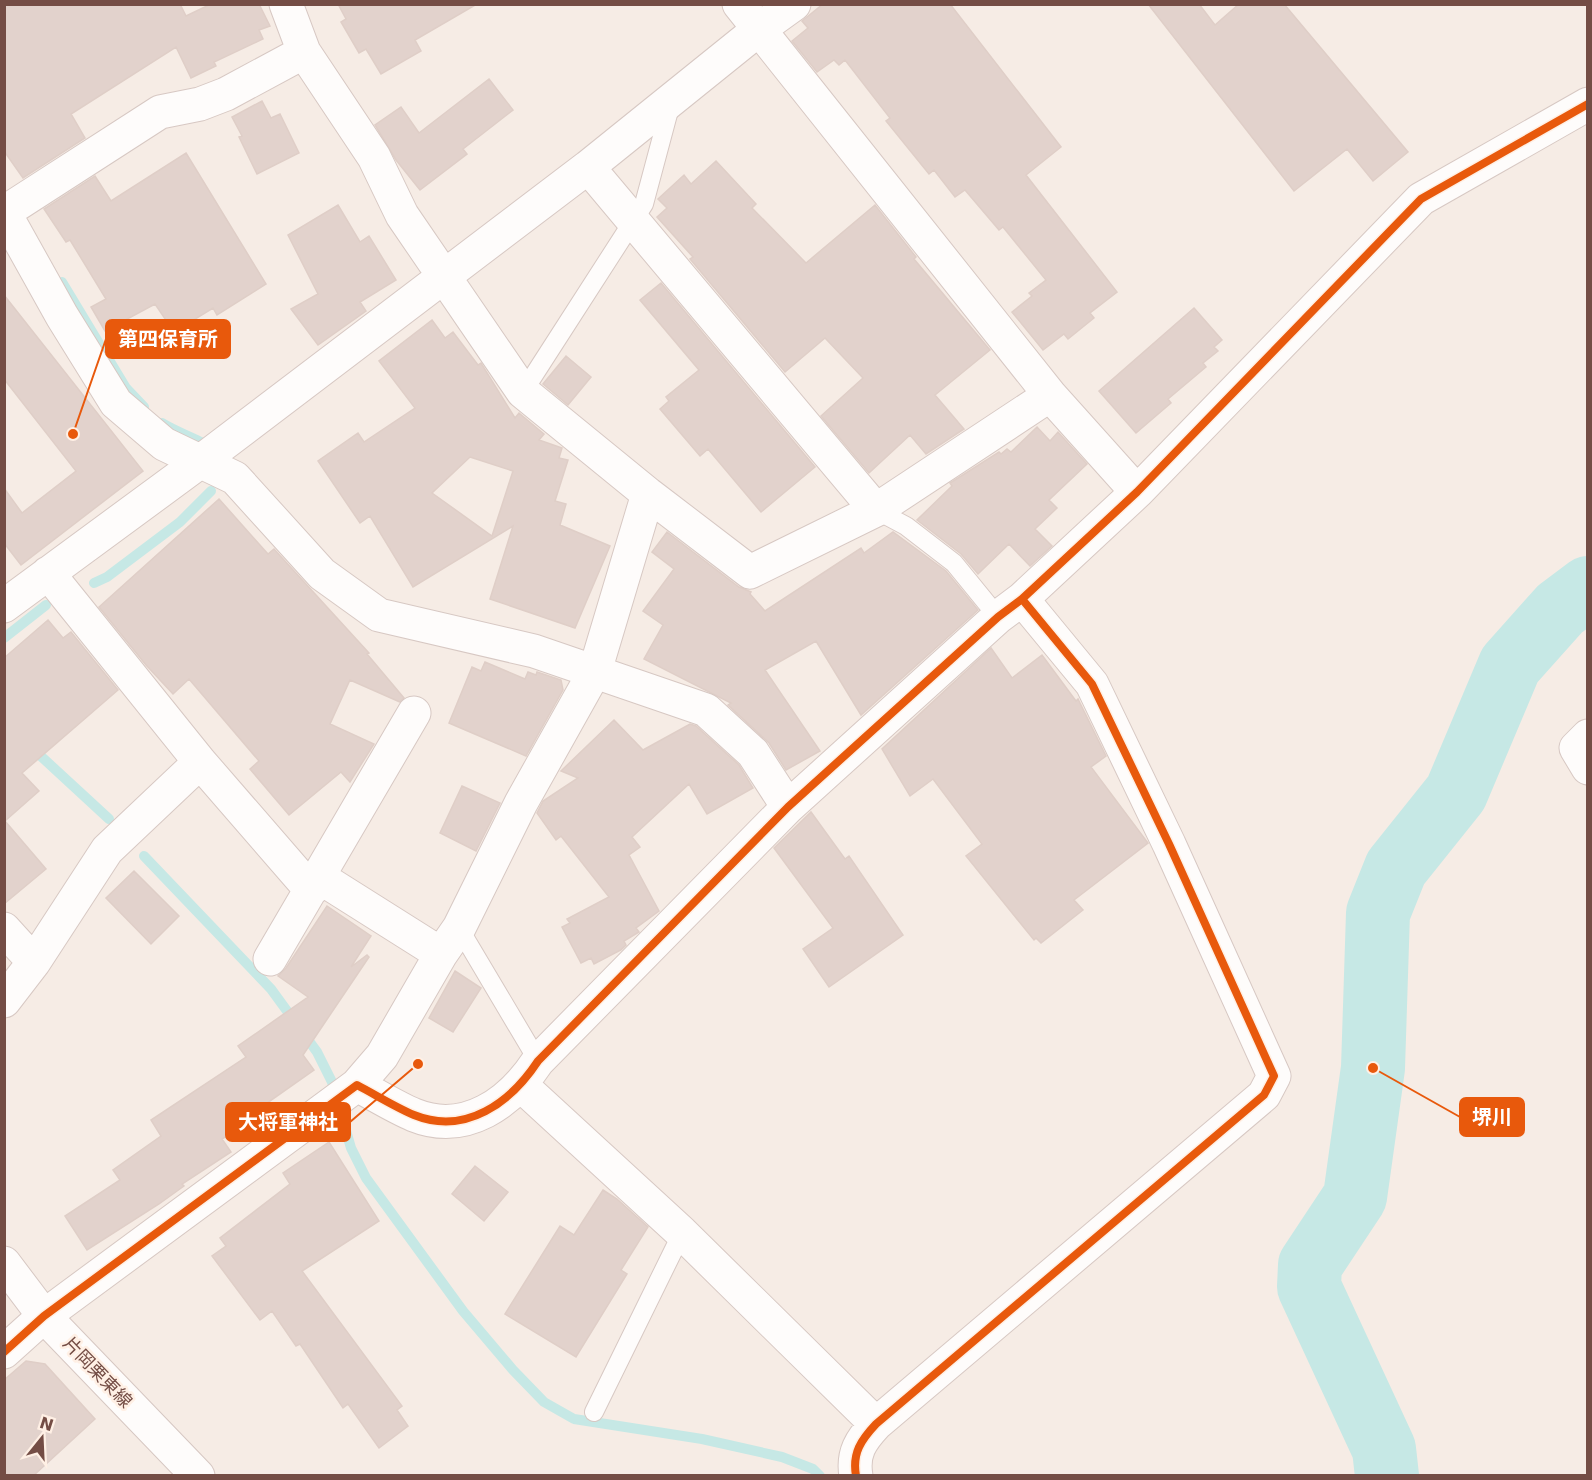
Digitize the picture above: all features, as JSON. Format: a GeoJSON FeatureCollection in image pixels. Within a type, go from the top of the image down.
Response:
{"type":"FeatureCollection","features":[{"type":"Feature","properties":{"kind":"street"},"geometry":{"type":"LineString","coordinates":[[286,4],[303,52],[374,157],[402,215],[523,392],[648,494],[750,572],[876,510],[1050,395]]}},
{"type":"Feature","properties":{"kind":"street"},"geometry":{"type":"LineString","coordinates":[[4,606],[203,460],[444,274],[588,167],[672,99],[748,17],[794,4]]}},
{"type":"Feature","properties":{"kind":"street"},"geometry":{"type":"LineString","coordinates":[[748,17],[1050,395],[1137,492]]}},
{"type":"Feature","properties":{"kind":"street"},"geometry":{"type":"LineString","coordinates":[[303,52],[226,94],[201,104],[160,112],[6,212],[62,316],[116,403],[164,444],[203,460],[235,478],[322,574],[379,615],[534,651],[706,710],[753,753],[788,807]]}},
{"type":"Feature","properties":{"kind":"street"},"geometry":{"type":"LineString","coordinates":[[356,1086],[416,1116],[456,1122],[492,1109],[530,1074],[788,807],[1137,492],[1421,199],[1587,104]]}},
{"type":"Feature","properties":{"kind":"street"},"geometry":{"type":"LineString","coordinates":[[588,167],[876,510]]}},
{"type":"Feature","properties":{"kind":"street"},"geometry":{"type":"LineString","coordinates":[[4,1352],[44,1316],[356,1086],[382,1056],[441,954],[459,928],[521,803],[595,671],[648,494]]}},
{"type":"Feature","properties":{"kind":"street"},"geometry":{"type":"LineString","coordinates":[[48,573],[200,762],[315,883],[441,954]]}},
{"type":"Feature","properties":{"kind":"street"},"geometry":{"type":"LineString","coordinates":[[856,1476],[854,1465],[859,1443],[876,1424],[1264,1095],[1274,1076],[1169,844],[1092,684],[1010,608]]}},
{"type":"Feature","properties":{"kind":"street"},"geometry":{"type":"LineString","coordinates":[[270,958],[414,713]]}},
{"type":"Feature","properties":{"kind":"street"},"geometry":{"type":"LineString","coordinates":[[1587,736],[1576,748],[1587,768]]}},
{"type":"Feature","properties":{"kind":"street"},"geometry":{"type":"LineString","coordinates":[[4,1001],[34,962],[107,850],[200,762]]}},
{"type":"Feature","properties":{"kind":"street"},"geometry":{"type":"LineString","coordinates":[[4,929],[34,962]]}},
{"type":"Feature","properties":{"kind":"street"},"geometry":{"type":"LineString","coordinates":[[530,1074],[682,1233],[876,1424]]}},
{"type":"Feature","properties":{"kind":"street","name":"片岡栗東線"},"geometry":{"type":"LineString","coordinates":[[4,1263],[44,1316],[198,1476]]}},
{"type":"Feature","properties":{"kind":"lane"},"geometry":{"type":"LineString","coordinates":[[523,392],[644,204],[672,99]]}},
{"type":"Feature","properties":{"kind":"lane"},"geometry":{"type":"LineString","coordinates":[[876,510],[906,526],[1010,608]]}},
{"type":"Feature","properties":{"kind":"lane"},"geometry":{"type":"LineString","coordinates":[[459,928],[530,1074]]}},
{"type":"Feature","properties":{"kind":"lane"},"geometry":{"type":"LineString","coordinates":[[594,1412],[682,1233]]}},
{"type":"Feature","properties":{"kind":"building"},"geometry":{"type":"Polygon","coordinates":[[[4,4],[180,4],[186,16],[211,4],[259,4],[270,26],[259,30],[263,39],[214,62],[216,66],[191,78],[176,47],[71,114],[85,138],[23,178],[4,151],[4,4]]]}},
{"type":"Feature","properties":{"kind":"building"},"geometry":{"type":"Polygon","coordinates":[[[338,4],[477,4],[415,40],[421,51],[381,74],[366,49],[359,53],[341,22],[346,19],[338,4]]]}},
{"type":"Feature","properties":{"kind":"building"},"geometry":{"type":"Polygon","coordinates":[[[823,4],[950,4],[1061,147],[1026,175],[1117,292],[1090,313],[1094,318],[1068,339],[1064,334],[1043,350],[1012,312],[1032,296],[1029,293],[1046,280],[1003,227],[999,230],[965,190],[955,197],[934,170],[929,174],[886,121],[890,118],[845,60],[839,65],[834,60],[817,72],[792,41],[808,28],[802,21],[823,4]]]}},
{"type":"Feature","properties":{"kind":"building"},"geometry":{"type":"Polygon","coordinates":[[[1148,4],[1199,4],[1215,25],[1239,4],[1284,4],[1408,152],[1373,181],[1347,149],[1294,191],[1148,4]]]}},
{"type":"Feature","properties":{"kind":"building"},"geometry":{"type":"Polygon","coordinates":[[[489,79],[513,110],[463,149],[467,154],[420,190],[396,160],[375,125],[401,107],[419,133],[489,79]]]}},
{"type":"Feature","properties":{"kind":"building"},"geometry":{"type":"Polygon","coordinates":[[[262,101],[271,118],[280,114],[299,153],[257,174],[232,117],[262,101]]]}},
{"type":"Feature","properties":{"kind":"building"},"geometry":{"type":"Polygon","coordinates":[[[186,153],[266,284],[217,315],[213,308],[174,332],[155,304],[105,331],[91,307],[106,299],[70,240],[66,242],[44,209],[95,176],[111,201],[186,153]]]}},
{"type":"Feature","properties":{"kind":"building"},"geometry":{"type":"Polygon","coordinates":[[[716,161],[756,204],[752,208],[806,263],[875,205],[916,257],[914,259],[990,350],[935,395],[964,429],[926,454],[910,435],[869,473],[821,416],[863,378],[825,338],[785,372],[690,259],[693,257],[657,217],[667,208],[658,199],[684,175],[691,184],[716,161]]]}},
{"type":"Feature","properties":{"kind":"building"},"geometry":{"type":"Polygon","coordinates":[[[338,205],[360,242],[369,236],[396,280],[360,302],[366,311],[318,345],[291,309],[318,294],[288,235],[338,205]]]}},
{"type":"Feature","properties":{"kind":"building"},"geometry":{"type":"Polygon","coordinates":[[[661,283],[815,467],[761,512],[708,449],[700,456],[660,409],[669,401],[666,397],[699,370],[640,300],[661,283]]]}},
{"type":"Feature","properties":{"kind":"building"},"geometry":{"type":"Polygon","coordinates":[[[4,295],[143,471],[21,565],[4,543],[4,488],[22,513],[76,471],[4,379],[4,295]]]}},
{"type":"Feature","properties":{"kind":"building"},"geometry":{"type":"Polygon","coordinates":[[[1194,308],[1222,340],[1214,347],[1218,351],[1203,363],[1206,367],[1168,399],[1171,403],[1136,433],[1099,391],[1194,308]]]}},
{"type":"Feature","properties":{"kind":"building"},"geometry":{"type":"Polygon","coordinates":[[[432,320],[445,338],[453,332],[478,365],[481,363],[515,418],[519,413],[544,434],[539,440],[562,448],[559,458],[568,460],[555,501],[566,504],[560,525],[610,546],[575,628],[490,599],[513,526],[413,587],[370,516],[360,523],[318,461],[358,433],[364,442],[415,408],[379,361],[432,320]],[[470,457],[432,493],[492,536],[513,471],[470,457]]]}},
{"type":"Feature","properties":{"kind":"building"},"geometry":{"type":"Polygon","coordinates":[[[566,356],[591,377],[568,405],[543,384],[566,356]]]}},
{"type":"Feature","properties":{"kind":"building"},"geometry":{"type":"Polygon","coordinates":[[[1037,427],[1050,441],[1058,432],[1087,464],[1049,500],[1057,508],[1035,529],[1052,546],[1030,566],[1009,544],[978,574],[961,554],[917,520],[952,486],[950,483],[999,452],[1001,454],[1007,449],[1011,452],[1037,427]]]}},
{"type":"Feature","properties":{"kind":"building"},"geometry":{"type":"Polygon","coordinates":[[[219,499],[268,554],[274,549],[369,653],[367,654],[404,698],[400,702],[350,680],[330,724],[374,744],[350,782],[341,772],[289,815],[250,769],[259,761],[189,679],[173,694],[99,607],[219,499]]]}},
{"type":"Feature","properties":{"kind":"building"},"geometry":{"type":"Polygon","coordinates":[[[667,532],[739,587],[751,592],[750,594],[765,611],[861,548],[864,553],[893,532],[946,571],[978,610],[861,715],[816,641],[765,670],[820,751],[786,770],[769,743],[728,705],[731,703],[644,659],[663,625],[643,611],[674,569],[652,552],[667,532]]]}},
{"type":"Feature","properties":{"kind":"building"},"geometry":{"type":"Polygon","coordinates":[[[48,620],[63,638],[71,632],[118,690],[22,773],[39,791],[5,821],[46,869],[4,904],[4,658],[48,620]]]}},
{"type":"Feature","properties":{"kind":"building"},"geometry":{"type":"Polygon","coordinates":[[[991,648],[1012,678],[1042,655],[1076,701],[1078,699],[1106,756],[1091,767],[1148,843],[1074,900],[1083,910],[1041,943],[1036,938],[1034,940],[966,856],[982,844],[933,779],[910,796],[882,749],[991,648]]]}},
{"type":"Feature","properties":{"kind":"building"},"geometry":{"type":"Polygon","coordinates":[[[485,662],[525,679],[528,672],[536,675],[537,672],[561,680],[563,690],[526,756],[449,723],[472,667],[481,671],[485,662]]]}},
{"type":"Feature","properties":{"kind":"building"},"geometry":{"type":"Polygon","coordinates":[[[614,720],[643,750],[690,724],[696,726],[739,765],[753,788],[707,814],[689,784],[632,837],[640,847],[629,855],[659,911],[636,928],[639,932],[624,941],[626,945],[621,950],[594,964],[591,958],[581,963],[562,927],[570,923],[567,919],[609,897],[561,836],[556,840],[537,813],[543,801],[578,778],[561,771],[614,720]]]}},
{"type":"Feature","properties":{"kind":"building"},"geometry":{"type":"Polygon","coordinates":[[[462,786],[500,803],[476,851],[440,833],[462,786]]]}},
{"type":"Feature","properties":{"kind":"building"},"geometry":{"type":"Polygon","coordinates":[[[811,812],[845,859],[849,856],[903,935],[829,987],[803,949],[833,928],[774,848],[811,812]]]}},
{"type":"Feature","properties":{"kind":"building"},"geometry":{"type":"Polygon","coordinates":[[[134,871],[179,916],[151,944],[106,898],[134,871]]]}},
{"type":"Feature","properties":{"kind":"building"},"geometry":{"type":"Polygon","coordinates":[[[327,906],[371,936],[351,967],[367,955],[369,957],[303,1055],[314,1070],[243,1120],[245,1124],[222,1139],[231,1152],[182,1184],[184,1186],[159,1204],[87,1250],[65,1216],[120,1180],[113,1170],[161,1136],[151,1120],[246,1057],[238,1046],[308,997],[278,976],[286,968],[327,906]]]}},
{"type":"Feature","properties":{"kind":"building"},"geometry":{"type":"Polygon","coordinates":[[[455,971],[481,988],[453,1032],[429,1018],[455,971]]]}},
{"type":"Feature","properties":{"kind":"building"},"geometry":{"type":"Polygon","coordinates":[[[329,1142],[379,1221],[302,1271],[402,1406],[397,1410],[408,1426],[379,1448],[348,1404],[343,1408],[300,1344],[296,1346],[272,1311],[260,1320],[212,1256],[226,1246],[220,1238],[290,1184],[283,1173],[329,1142]]]}},
{"type":"Feature","properties":{"kind":"building"},"geometry":{"type":"Polygon","coordinates":[[[475,1166],[508,1192],[484,1221],[452,1194],[475,1166]]]}},
{"type":"Feature","properties":{"kind":"building"},"geometry":{"type":"Polygon","coordinates":[[[603,1190],[617,1199],[648,1227],[621,1270],[627,1274],[576,1357],[505,1314],[560,1226],[574,1235],[603,1190]]]}},
{"type":"Feature","properties":{"kind":"building"},"geometry":{"type":"Polygon","coordinates":[[[26,1361],[45,1364],[95,1419],[33,1476],[4,1476],[4,1380],[26,1361]]]}},
{"type":"Feature","properties":{"kind":"waterway"},"geometry":{"type":"LineString","coordinates":[[62,282],[126,388],[144,407]]}},
{"type":"Feature","properties":{"kind":"waterway"},"geometry":{"type":"LineString","coordinates":[[162,423],[212,448]]}},
{"type":"Feature","properties":{"kind":"waterway"},"geometry":{"type":"LineString","coordinates":[[94,583],[107,577],[180,522],[211,491]]}},
{"type":"Feature","properties":{"kind":"waterway"},"geometry":{"type":"LineString","coordinates":[[1387,1476],[1384,1449],[1309,1287],[1310,1265],[1355,1197],[1373,1068],[1378,913],[1396,868],[1456,793],[1510,665],[1560,609],[1588,588]]}},
{"type":"Feature","properties":{"kind":"waterway"},"geometry":{"type":"LineString","coordinates":[[4,638],[46,605]]}},
{"type":"Feature","properties":{"kind":"waterway"},"geometry":{"type":"LineString","coordinates":[[32,748],[109,819]]}},
{"type":"Feature","properties":{"kind":"waterway"},"geometry":{"type":"LineString","coordinates":[[144,856],[271,989],[317,1052],[332,1082],[351,1148],[366,1178],[463,1311],[513,1370],[544,1402],[574,1419],[702,1439],[782,1457],[813,1469],[820,1476]]}},
{"type":"Feature","properties":{"kind":"cycle path"},"geometry":{"type":"LineString","coordinates":[[4,1352],[44,1316],[357,1085],[407,1112],[433,1120],[452,1121],[469,1118],[501,1102],[515,1090],[538,1061],[788,807],[998,617],[1022,599],[1137,492],[1421,199],[1588,104]]}},
{"type":"Feature","properties":{"kind":"cycle path"},"geometry":{"type":"LineString","coordinates":[[856,1476],[855,1460],[859,1447],[876,1424],[1264,1095],[1274,1076],[1169,844],[1092,684],[1022,599]]}},
{"type":"Feature","properties":{"kind":"place","name":"第四保育所"},"geometry":{"type":"Point","coordinates":[73,434]}},
{"type":"Feature","properties":{"kind":"place","name":"大将軍神社"},"geometry":{"type":"Point","coordinates":[418,1064]}},
{"type":"Feature","properties":{"kind":"place","name":"堺川"},"geometry":{"type":"Point","coordinates":[1373,1068]}}]}
